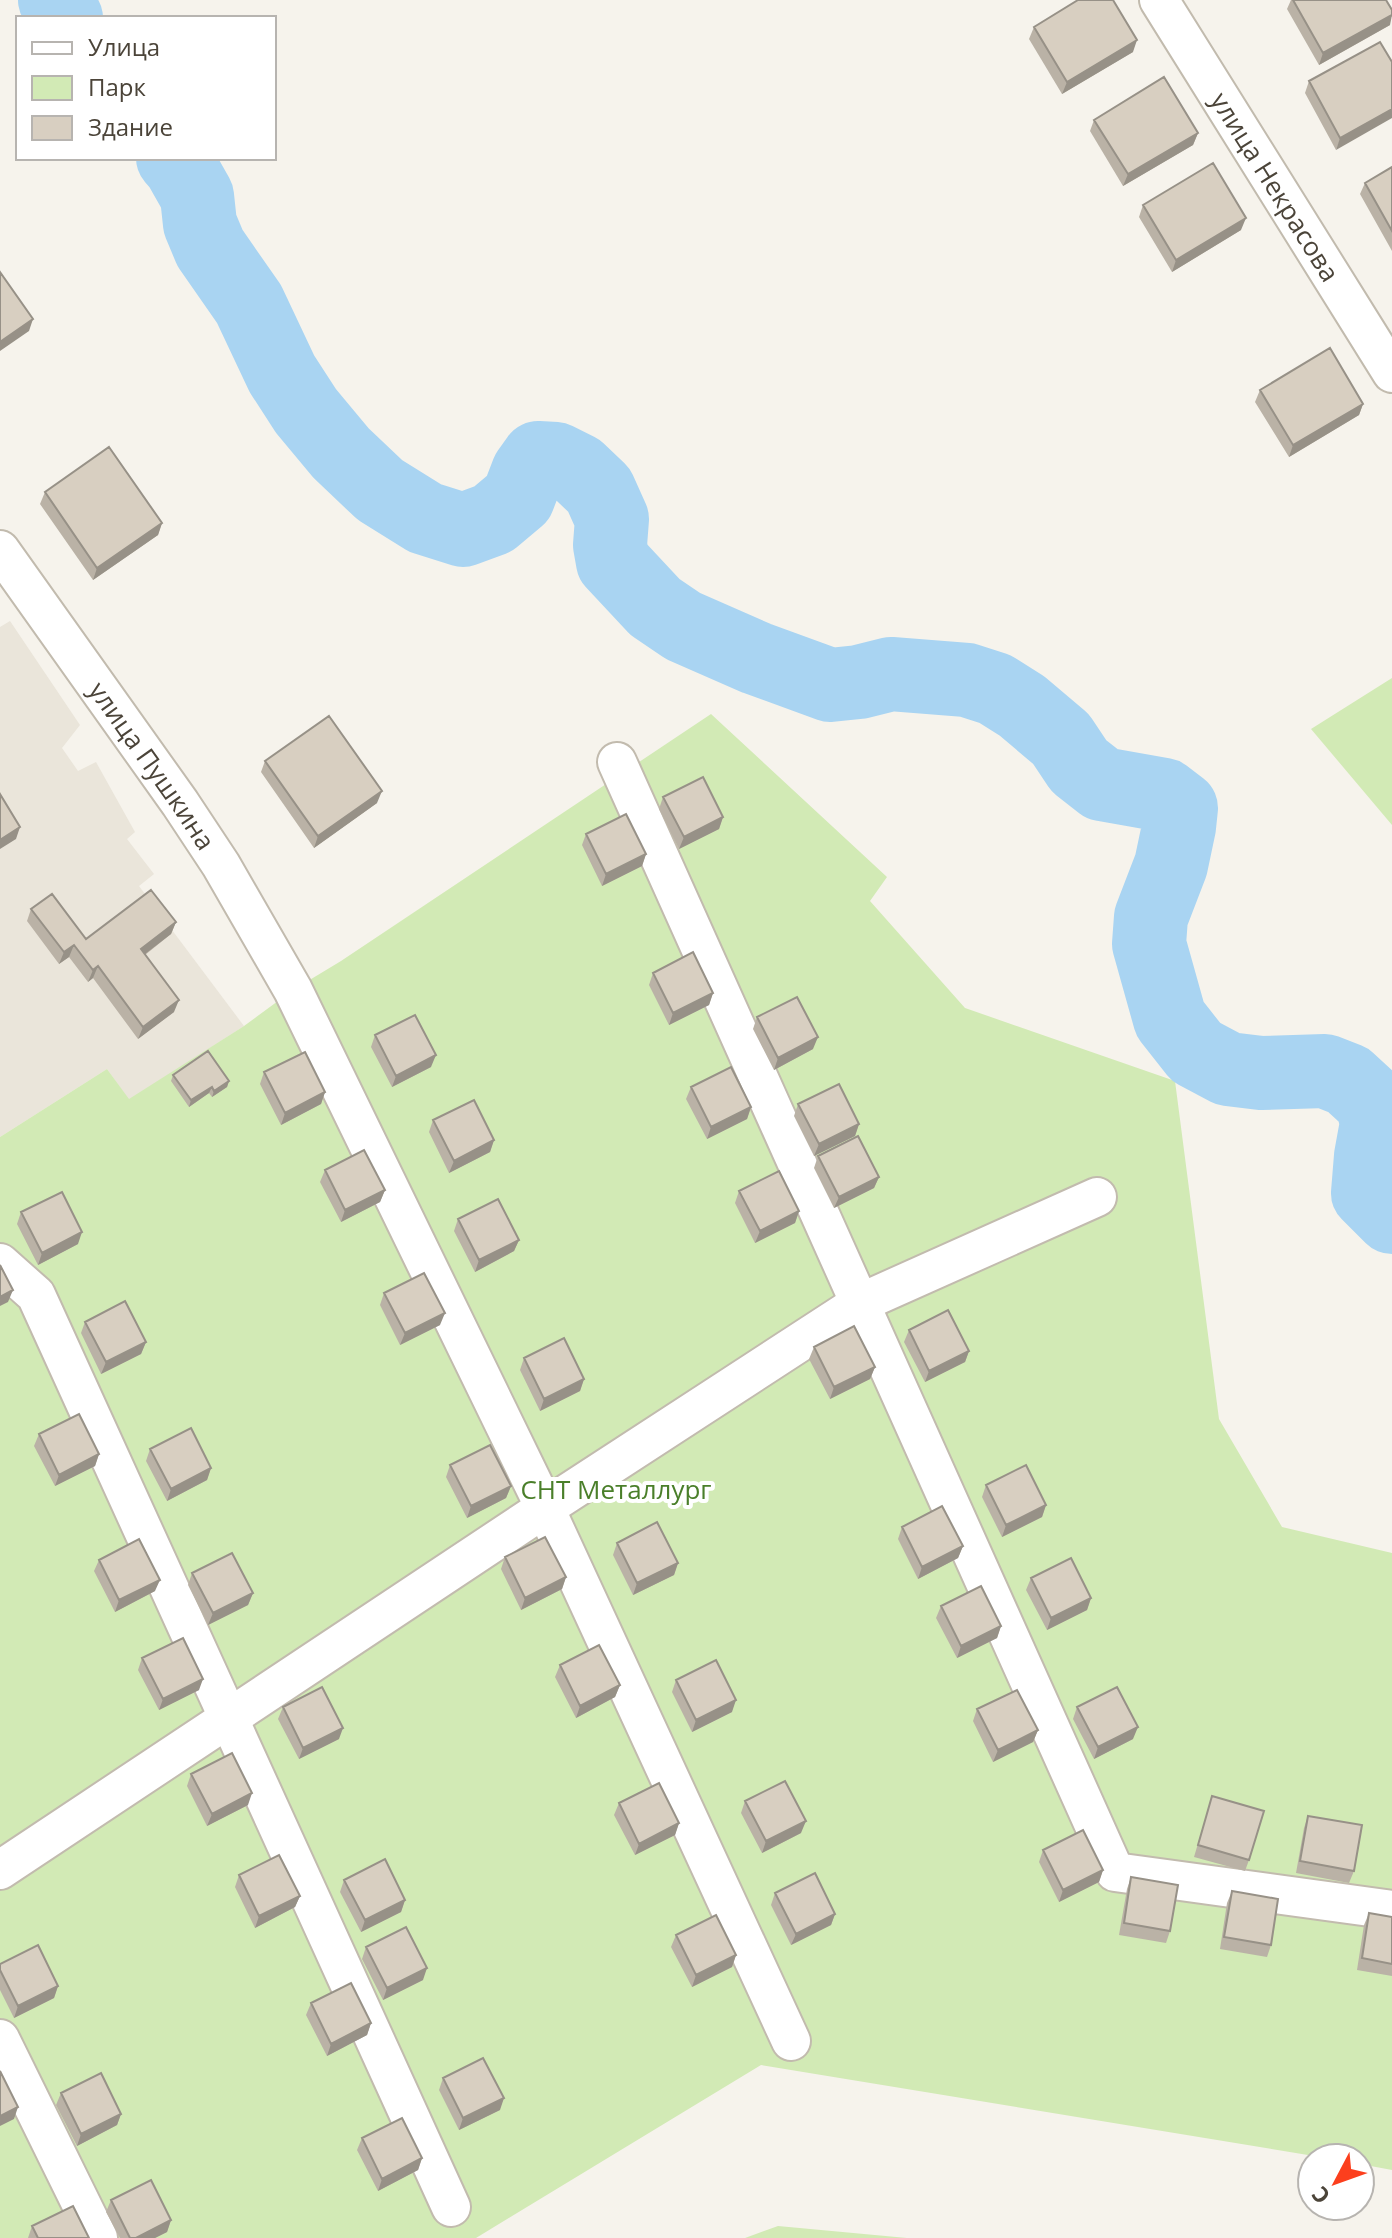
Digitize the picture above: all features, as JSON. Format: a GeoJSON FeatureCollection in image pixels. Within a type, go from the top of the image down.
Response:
{"type":"FeatureCollection","features":[{"type":"Feature","properties":{"kind":"street","name":"улица Некрасова"},"geometry":{"type":"LineString","coordinates":[[1159,0],[1392,373]]}},
{"type":"Feature","properties":{"kind":"street","name":"улица Пушкина"},"geometry":{"type":"LineString","coordinates":[[0,550],[180,803],[221,865],[293,990],[545,1508],[791,2041]]}},
{"type":"Feature","properties":{"kind":"street"},"geometry":{"type":"LineString","coordinates":[[617,762],[1115,1872],[1392,1910]]}},
{"type":"Feature","properties":{"kind":"street"},"geometry":{"type":"LineString","coordinates":[[0,1870],[860,1303],[1097,1197]]}},
{"type":"Feature","properties":{"kind":"street"},"geometry":{"type":"LineString","coordinates":[[0,1263],[36,1295],[451,2207]]}},
{"type":"Feature","properties":{"kind":"street"},"geometry":{"type":"LineString","coordinates":[[0,2039],[98,2238]]}},
{"type":"Feature","properties":{"kind":"shaded area"},"geometry":{"type":"Polygon","coordinates":[[[10,621],[80,725],[62,748],[78,771],[96,762],[135,832],[127,839],[154,874],[139,886],[244,1026],[129,1100],[107,1069],[0,1137],[0,627],[10,621]]]}},
{"type":"Feature","properties":{"kind":"green space"},"geometry":{"type":"Polygon","coordinates":[[[1392,678],[1392,825],[1311,729],[1392,678]]]}},
{"type":"Feature","properties":{"kind":"green space","name":"СНТ Металлург"},"geometry":{"type":"Polygon","coordinates":[[[711,714],[887,877],[870,901],[965,1008],[1175,1081],[1219,1419],[1282,1527],[1392,1553],[1392,2170],[1376,2167],[1376,2142],[1296,2142],[1296,2153],[761,2065],[476,2238],[0,2238],[0,1137],[107,1069],[129,1099],[711,714]]]}},
{"type":"Feature","properties":{"kind":"green space"},"geometry":{"type":"Polygon","coordinates":[[[778,2226],[907,2238],[745,2238],[778,2226]]]}},
{"type":"Feature","properties":{"kind":"building"},"geometry":{"type":"Polygon","coordinates":[[[1078,0],[1113,0],[1137,40],[1067,82],[1034,27],[1078,0]]]}},
{"type":"Feature","properties":{"kind":"building"},"geometry":{"type":"Polygon","coordinates":[[[1293,0],[1386,0],[1392,15],[1323,53],[1293,0]]]}},
{"type":"Feature","properties":{"kind":"building"},"geometry":{"type":"Polygon","coordinates":[[[1380,42],[1392,62],[1392,109],[1340,138],[1309,81],[1380,42]]]}},
{"type":"Feature","properties":{"kind":"building"},"geometry":{"type":"Polygon","coordinates":[[[1164,77],[1198,133],[1128,174],[1094,120],[1164,77]]]}},
{"type":"Feature","properties":{"kind":"building"},"geometry":{"type":"Polygon","coordinates":[[[1213,163],[1246,218],[1176,260],[1143,205],[1213,163]]]}},
{"type":"Feature","properties":{"kind":"building"},"geometry":{"type":"Polygon","coordinates":[[[1392,167],[1392,231],[1365,183],[1392,167]]]}},
{"type":"Feature","properties":{"kind":"building"},"geometry":{"type":"Polygon","coordinates":[[[0,272],[33,319],[0,342],[0,272]]]}},
{"type":"Feature","properties":{"kind":"building"},"geometry":{"type":"Polygon","coordinates":[[[1330,348],[1363,404],[1293,445],[1260,390],[1330,348]]]}},
{"type":"Feature","properties":{"kind":"building"},"geometry":{"type":"Polygon","coordinates":[[[109,447],[162,523],[97,568],[45,492],[109,447]]]}},
{"type":"Feature","properties":{"kind":"building"},"geometry":{"type":"Polygon","coordinates":[[[329,716],[382,791],[318,836],[265,761],[329,716]]]}},
{"type":"Feature","properties":{"kind":"building"},"geometry":{"type":"Polygon","coordinates":[[[703,777],[723,817],[684,837],[663,797],[703,777]]]}},
{"type":"Feature","properties":{"kind":"building"},"geometry":{"type":"Polygon","coordinates":[[[0,794],[20,827],[0,840],[0,794]]]}},
{"type":"Feature","properties":{"kind":"building"},"geometry":{"type":"Polygon","coordinates":[[[626,814],[646,854],[606,874],[586,834],[626,814]]]}},
{"type":"Feature","properties":{"kind":"building"},"geometry":{"type":"Polygon","coordinates":[[[151,890],[176,922],[141,949],[179,1000],[143,1027],[98,966],[93,970],[74,945],[64,952],[31,909],[52,894],[86,939],[151,890]]]}},
{"type":"Feature","properties":{"kind":"building"},"geometry":{"type":"Polygon","coordinates":[[[693,952],[713,993],[673,1013],[653,973],[693,952]]]}},
{"type":"Feature","properties":{"kind":"building"},"geometry":{"type":"Polygon","coordinates":[[[797,997],[818,1037],[778,1058],[757,1017],[797,997]]]}},
{"type":"Feature","properties":{"kind":"building"},"geometry":{"type":"Polygon","coordinates":[[[415,1015],[436,1055],[396,1076],[375,1035],[415,1015]]]}},
{"type":"Feature","properties":{"kind":"building"},"geometry":{"type":"Polygon","coordinates":[[[208,1051],[229,1081],[191,1100],[173,1075],[208,1051]]]}},
{"type":"Feature","properties":{"kind":"building"},"geometry":{"type":"Polygon","coordinates":[[[305,1052],[325,1092],[285,1113],[264,1072],[305,1052]]]}},
{"type":"Feature","properties":{"kind":"building"},"geometry":{"type":"Polygon","coordinates":[[[731,1067],[751,1107],[711,1127],[691,1087],[731,1067]]]}},
{"type":"Feature","properties":{"kind":"building"},"geometry":{"type":"Polygon","coordinates":[[[839,1084],[859,1124],[819,1144],[798,1104],[839,1084]]]}},
{"type":"Feature","properties":{"kind":"building"},"geometry":{"type":"Polygon","coordinates":[[[474,1100],[494,1140],[454,1161],[433,1120],[474,1100]]]}},
{"type":"Feature","properties":{"kind":"building"},"geometry":{"type":"Polygon","coordinates":[[[858,1136],[879,1177],[839,1197],[818,1156],[858,1136]]]}},
{"type":"Feature","properties":{"kind":"building"},"geometry":{"type":"Polygon","coordinates":[[[364,1150],[385,1190],[345,1210],[325,1170],[364,1150]]]}},
{"type":"Feature","properties":{"kind":"building"},"geometry":{"type":"Polygon","coordinates":[[[779,1171],[799,1211],[760,1231],[739,1191],[779,1171]]]}},
{"type":"Feature","properties":{"kind":"building"},"geometry":{"type":"Polygon","coordinates":[[[62,1192],[82,1232],[42,1253],[21,1212],[62,1192]]]}},
{"type":"Feature","properties":{"kind":"building"},"geometry":{"type":"Polygon","coordinates":[[[498,1199],[519,1240],[479,1260],[458,1219],[498,1199]]]}},
{"type":"Feature","properties":{"kind":"building"},"geometry":{"type":"Polygon","coordinates":[[[0,1265],[13,1290],[0,1297],[0,1265]]]}},
{"type":"Feature","properties":{"kind":"building"},"geometry":{"type":"Polygon","coordinates":[[[424,1273],[445,1313],[405,1333],[384,1293],[424,1273]]]}},
{"type":"Feature","properties":{"kind":"building"},"geometry":{"type":"Polygon","coordinates":[[[125,1301],[146,1342],[106,1362],[85,1322],[125,1301]]]}},
{"type":"Feature","properties":{"kind":"building"},"geometry":{"type":"Polygon","coordinates":[[[948,1310],[969,1351],[929,1371],[909,1330],[948,1310]]]}},
{"type":"Feature","properties":{"kind":"building"},"geometry":{"type":"Polygon","coordinates":[[[854,1326],[875,1367],[834,1387],[814,1347],[854,1326]]]}},
{"type":"Feature","properties":{"kind":"building"},"geometry":{"type":"Polygon","coordinates":[[[564,1338],[584,1379],[544,1399],[524,1358],[564,1338]]]}},
{"type":"Feature","properties":{"kind":"building"},"geometry":{"type":"Polygon","coordinates":[[[79,1414],[99,1454],[59,1475],[39,1434],[79,1414]]]}},
{"type":"Feature","properties":{"kind":"building"},"geometry":{"type":"Polygon","coordinates":[[[191,1428],[211,1468],[171,1489],[150,1449],[191,1428]]]}},
{"type":"Feature","properties":{"kind":"building"},"geometry":{"type":"Polygon","coordinates":[[[490,1445],[511,1486],[471,1506],[450,1465],[490,1445]]]}},
{"type":"Feature","properties":{"kind":"building"},"geometry":{"type":"Polygon","coordinates":[[[1026,1465],[1046,1505],[1006,1525],[986,1485],[1026,1465]]]}},
{"type":"Feature","properties":{"kind":"building"},"geometry":{"type":"Polygon","coordinates":[[[942,1506],[963,1546],[922,1567],[902,1527],[942,1506]]]}},
{"type":"Feature","properties":{"kind":"building"},"geometry":{"type":"Polygon","coordinates":[[[657,1522],[678,1563],[637,1583],[617,1543],[657,1522]]]}},
{"type":"Feature","properties":{"kind":"building"},"geometry":{"type":"Polygon","coordinates":[[[545,1537],[566,1577],[525,1598],[505,1557],[545,1537]]]}},
{"type":"Feature","properties":{"kind":"building"},"geometry":{"type":"Polygon","coordinates":[[[139,1539],[160,1580],[119,1600],[99,1560],[139,1539]]]}},
{"type":"Feature","properties":{"kind":"building"},"geometry":{"type":"Polygon","coordinates":[[[232,1553],[253,1593],[213,1613],[192,1573],[232,1553]]]}},
{"type":"Feature","properties":{"kind":"building"},"geometry":{"type":"Polygon","coordinates":[[[1071,1558],[1091,1598],[1051,1618],[1031,1578],[1071,1558]]]}},
{"type":"Feature","properties":{"kind":"building"},"geometry":{"type":"Polygon","coordinates":[[[981,1586],[1001,1626],[961,1646],[941,1606],[981,1586]]]}},
{"type":"Feature","properties":{"kind":"building"},"geometry":{"type":"Polygon","coordinates":[[[183,1638],[203,1679],[163,1699],[142,1658],[183,1638]]]}},
{"type":"Feature","properties":{"kind":"building"},"geometry":{"type":"Polygon","coordinates":[[[599,1645],[620,1685],[580,1706],[560,1665],[599,1645]]]}},
{"type":"Feature","properties":{"kind":"building"},"geometry":{"type":"Polygon","coordinates":[[[716,1660],[736,1700],[696,1720],[676,1680],[716,1660]]]}},
{"type":"Feature","properties":{"kind":"building"},"geometry":{"type":"Polygon","coordinates":[[[322,1687],[343,1728],[303,1748],[283,1707],[322,1687]]]}},
{"type":"Feature","properties":{"kind":"building"},"geometry":{"type":"Polygon","coordinates":[[[1117,1687],[1138,1727],[1098,1747],[1077,1707],[1117,1687]]]}},
{"type":"Feature","properties":{"kind":"building"},"geometry":{"type":"Polygon","coordinates":[[[1017,1690],[1038,1730],[998,1750],[977,1709],[1017,1690]]]}},
{"type":"Feature","properties":{"kind":"building"},"geometry":{"type":"Polygon","coordinates":[[[232,1753],[252,1793],[212,1814],[191,1774],[232,1753]]]}},
{"type":"Feature","properties":{"kind":"building"},"geometry":{"type":"Polygon","coordinates":[[[785,1781],[806,1821],[766,1841],[745,1801],[785,1781]]]}},
{"type":"Feature","properties":{"kind":"building"},"geometry":{"type":"Polygon","coordinates":[[[659,1783],[679,1823],[639,1844],[619,1803],[659,1783]]]}},
{"type":"Feature","properties":{"kind":"building"},"geometry":{"type":"Polygon","coordinates":[[[1212,1796],[1264,1811],[1249,1860],[1198,1845],[1212,1796]]]}},
{"type":"Feature","properties":{"kind":"building"},"geometry":{"type":"Polygon","coordinates":[[[1308,1816],[1362,1825],[1354,1871],[1300,1861],[1308,1816]]]}},
{"type":"Feature","properties":{"kind":"building"},"geometry":{"type":"Polygon","coordinates":[[[1083,1830],[1103,1870],[1063,1890],[1043,1850],[1083,1830]]]}},
{"type":"Feature","properties":{"kind":"building"},"geometry":{"type":"Polygon","coordinates":[[[279,1855],[300,1896],[259,1916],[239,1875],[279,1855]]]}},
{"type":"Feature","properties":{"kind":"building"},"geometry":{"type":"Polygon","coordinates":[[[385,1859],[405,1900],[365,1920],[344,1880],[385,1859]]]}},
{"type":"Feature","properties":{"kind":"building"},"geometry":{"type":"Polygon","coordinates":[[[815,1873],[835,1914],[796,1934],[775,1893],[815,1873]]]}},
{"type":"Feature","properties":{"kind":"building"},"geometry":{"type":"Polygon","coordinates":[[[1131,1877],[1178,1885],[1170,1931],[1124,1923],[1131,1877]]]}},
{"type":"Feature","properties":{"kind":"building"},"geometry":{"type":"Polygon","coordinates":[[[1232,1891],[1278,1899],[1271,1945],[1224,1937],[1232,1891]]]}},
{"type":"Feature","properties":{"kind":"building"},"geometry":{"type":"Polygon","coordinates":[[[1369,1913],[1392,1917],[1392,1964],[1362,1958],[1369,1913]]]}},
{"type":"Feature","properties":{"kind":"building"},"geometry":{"type":"Polygon","coordinates":[[[716,1915],[736,1955],[696,1975],[676,1935],[716,1915]]]}},
{"type":"Feature","properties":{"kind":"building"},"geometry":{"type":"Polygon","coordinates":[[[406,1927],[427,1968],[387,1988],[366,1947],[406,1927]]]}},
{"type":"Feature","properties":{"kind":"building"},"geometry":{"type":"Polygon","coordinates":[[[38,1945],[58,1986],[18,2006],[0,1964],[38,1945]]]}},
{"type":"Feature","properties":{"kind":"building"},"geometry":{"type":"Polygon","coordinates":[[[351,1983],[371,2023],[331,2044],[311,2003],[351,1983]]]}},
{"type":"Feature","properties":{"kind":"building"},"geometry":{"type":"Polygon","coordinates":[[[483,2058],[504,2098],[463,2118],[443,2078],[483,2058]]]}},
{"type":"Feature","properties":{"kind":"building"},"geometry":{"type":"Polygon","coordinates":[[[0,2071],[18,2107],[0,2116],[0,2071]]]}},
{"type":"Feature","properties":{"kind":"building"},"geometry":{"type":"Polygon","coordinates":[[[101,2073],[121,2114],[81,2134],[61,2093],[101,2073]]]}},
{"type":"Feature","properties":{"kind":"building"},"geometry":{"type":"Polygon","coordinates":[[[402,2118],[422,2158],[382,2179],[362,2138],[402,2118]]]}},
{"type":"Feature","properties":{"kind":"building"},"geometry":{"type":"Polygon","coordinates":[[[151,2180],[171,2220],[136,2238],[130,2238],[111,2200],[151,2180]]]}},
{"type":"Feature","properties":{"kind":"building"},"geometry":{"type":"Polygon","coordinates":[[[73,2206],[89,2238],[38,2238],[32,2226],[73,2206]]]}},
{"type":"Feature","properties":{"kind":"waterway"},"geometry":{"type":"LineString","coordinates":[[55,0],[65,16]]}},
{"type":"Feature","properties":{"kind":"waterway"},"geometry":{"type":"LineString","coordinates":[[175,160],[197,196],[200,224],[210,248],[249,304],[282,374],[306,411],[341,453],[380,490],[425,518],[463,530],[493,519],[518,498],[528,472],[538,458],[556,459],[578,470],[599,490],[612,519],[610,545],[613,562],[655,607],[683,626],[756,658],[830,685],[891,674],[967,680],[995,689],[1022,706],[1061,739],[1079,766],[1102,784],[1164,795],[1181,808],[1171,865],[1151,917],[1149,944],[1170,1019],[1196,1052],[1228,1069],[1261,1073],[1325,1071],[1348,1080],[1372,1102],[1377,1123],[1368,1193],[1392,1217]]}}]}
